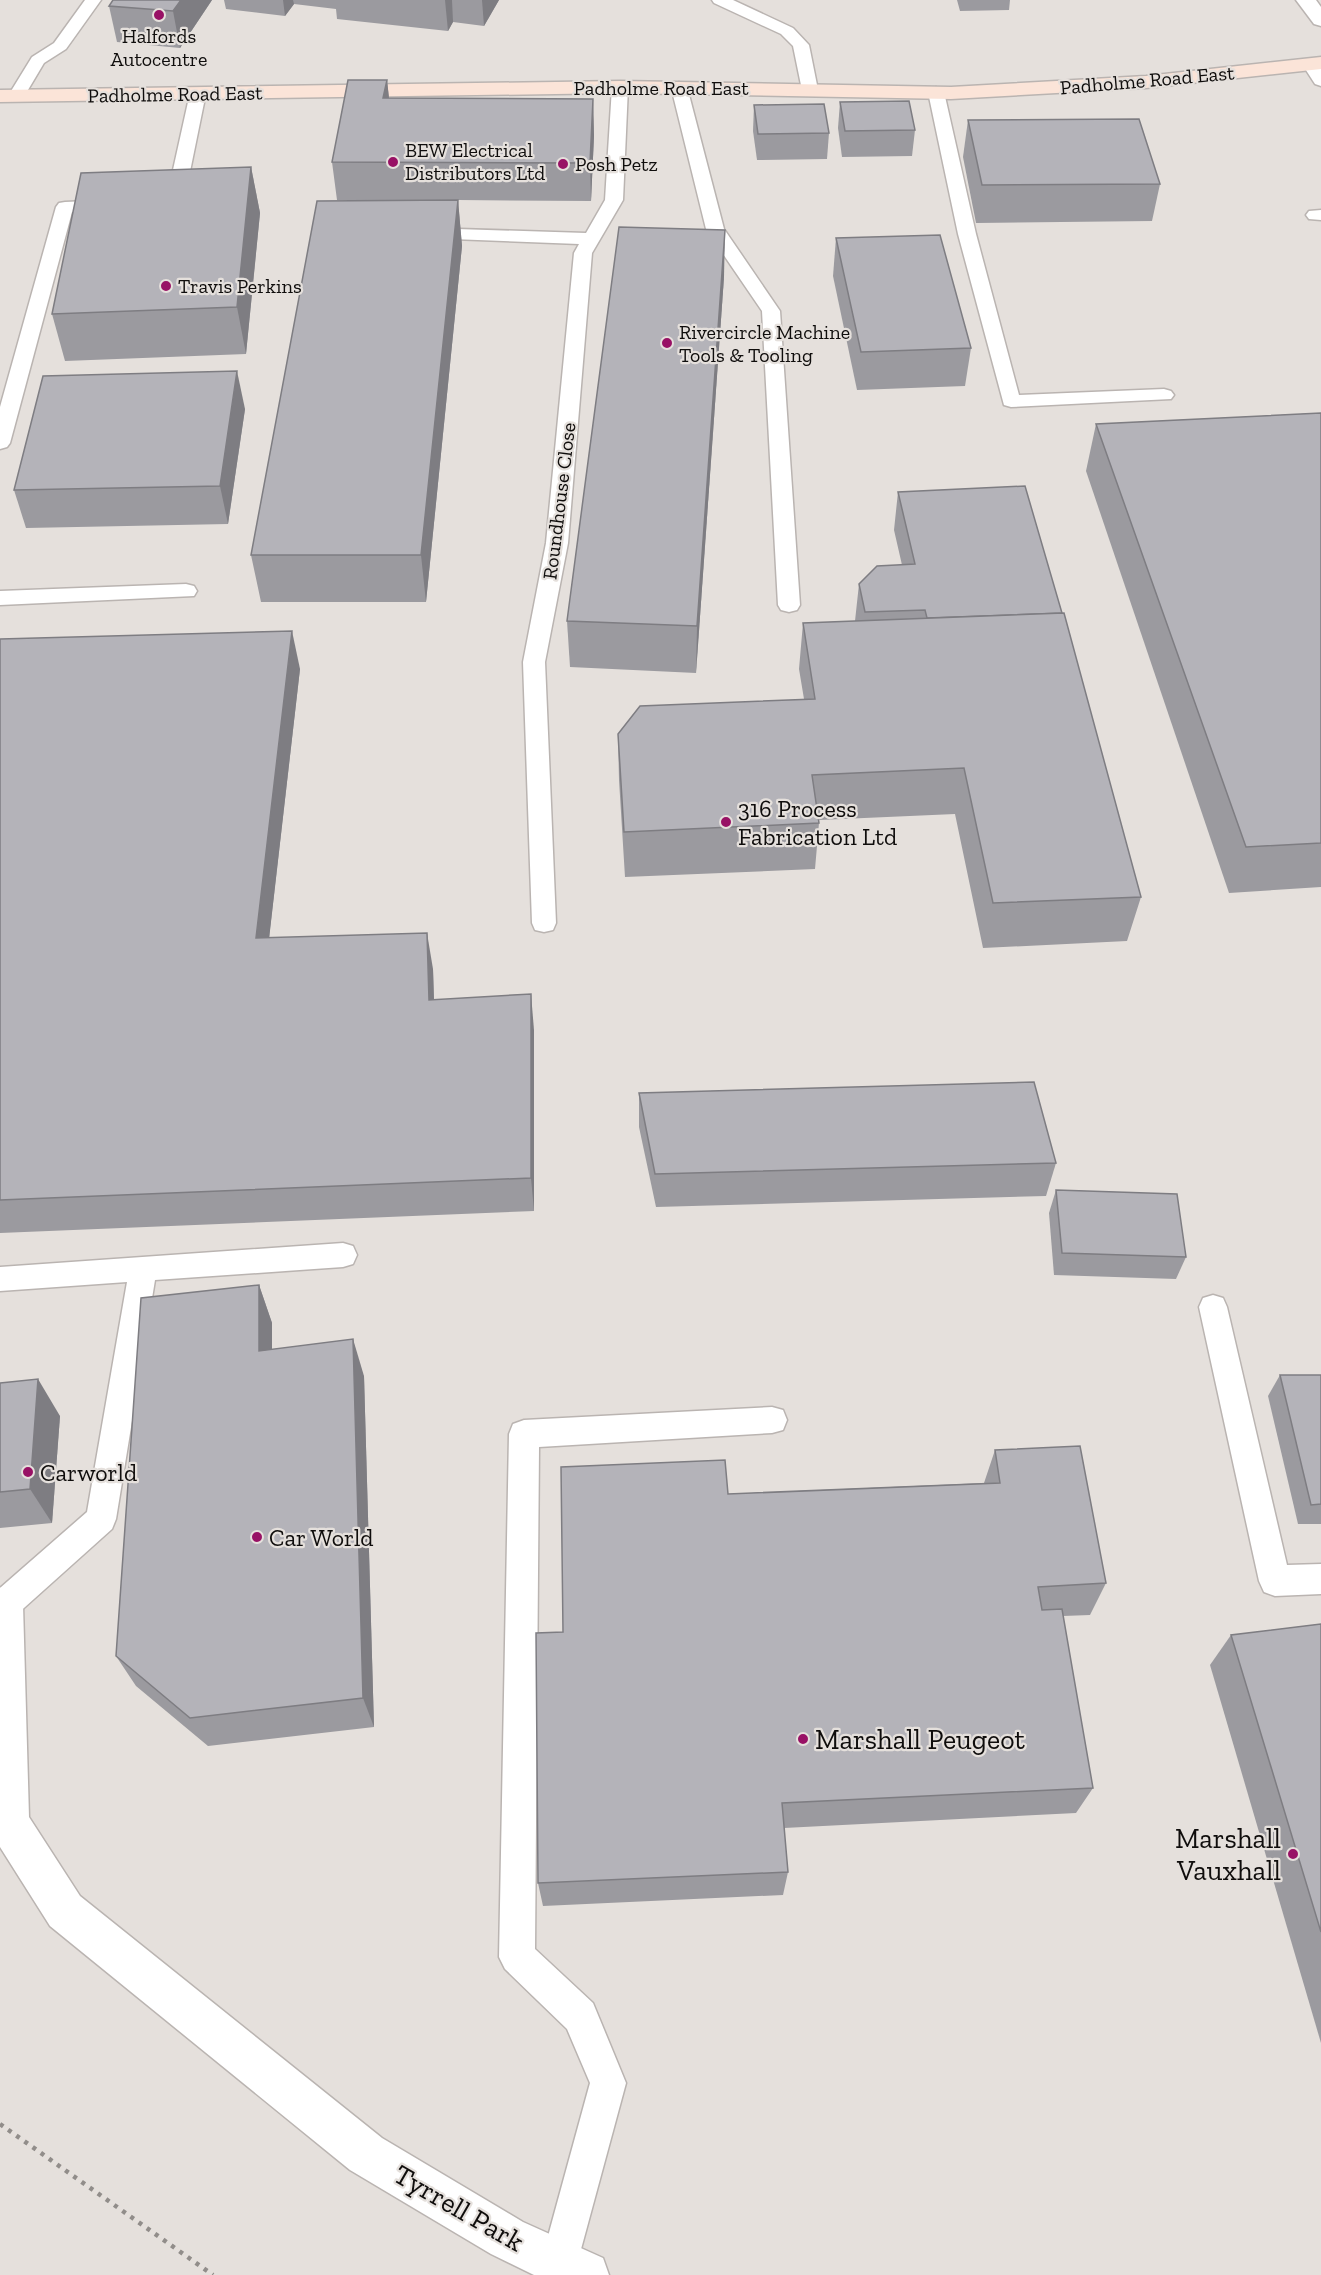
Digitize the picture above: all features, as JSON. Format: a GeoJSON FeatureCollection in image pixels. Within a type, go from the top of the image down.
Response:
{"type":"FeatureCollection","features":[{"type":"Feature","properties":{"kind":"street"},"geometry":{"type":"LineString","coordinates":[[1306,0],[1321,20]]}},
{"type":"Feature","properties":{"kind":"street","name":"Padholme Road East"},"geometry":{"type":"LineString","coordinates":[[8,96],[620,87],[936,92],[1048,89],[1317,69]]}},
{"type":"Feature","properties":{"kind":"street","name":"Tyrrell Park"},"geometry":{"type":"LineString","coordinates":[[4,1605],[3,1693],[8,1822],[65,1911],[366,2154],[507,2238],[573,2269]]}},
{"type":"Feature","properties":{"kind":"lane"},"geometry":{"type":"LineString","coordinates":[[8,96],[38,60],[60,46],[93,0]]}},
{"type":"Feature","properties":{"kind":"lane"},"geometry":{"type":"LineString","coordinates":[[720,0],[787,31],[801,45],[810,90]]}},
{"type":"Feature","properties":{"kind":"lane","name":"Roundhouse Close"},"geometry":{"type":"LineString","coordinates":[[544,923],[534,662],[557,543],[584,253],[615,200],[620,87]]}},
{"type":"Feature","properties":{"kind":"lane"},"geometry":{"type":"LineString","coordinates":[[679,87],[715,229],[771,311],[789,605]]}},
{"type":"Feature","properties":{"kind":"lane"},"geometry":{"type":"LineString","coordinates":[[936,92],[967,234],[1011,401],[1164,395]]}},
{"type":"Feature","properties":{"kind":"lane"},"geometry":{"type":"LineString","coordinates":[[153,202],[175,201],[198,93]]}},
{"type":"Feature","properties":{"kind":"lane"},"geometry":{"type":"LineString","coordinates":[[0,443],[65,207],[131,203]]}},
{"type":"Feature","properties":{"kind":"lane"},"geometry":{"type":"LineString","coordinates":[[404,233],[592,239]]}},
{"type":"Feature","properties":{"kind":"lane"},"geometry":{"type":"LineString","coordinates":[[0,598],[186,591]]}},
{"type":"Feature","properties":{"kind":"lane"},"geometry":{"type":"LineString","coordinates":[[0,1279],[342,1255]]}},
{"type":"Feature","properties":{"kind":"lane"},"geometry":{"type":"LineString","coordinates":[[4,1605],[101,1519],[143,1269]]}},
{"type":"Feature","properties":{"kind":"lane"},"geometry":{"type":"LineString","coordinates":[[1213,1307],[1275,1581],[1321,1579]]}},
{"type":"Feature","properties":{"kind":"lane"},"geometry":{"type":"LineString","coordinates":[[573,2269],[608,2083],[580,2016],[517,1956],[524,1434],[772,1420]]}},
{"type":"Feature","properties":{"kind":"path"},"geometry":{"type":"LineString","coordinates":[[0,2124],[213,2275]]}},
{"type":"Feature","properties":{"kind":"building"},"geometry":{"type":"Polygon","coordinates":[[[113,0],[181,0],[173,11],[109,6],[113,0]]]}},
{"type":"Feature","properties":{"kind":"building"},"geometry":{"type":"Polygon","coordinates":[[[348,80],[387,80],[383,98],[593,99],[590,163],[332,162],[348,80]]]}},
{"type":"Feature","properties":{"kind":"building"},"geometry":{"type":"Polygon","coordinates":[[[909,101],[915,130],[845,131],[840,102],[909,101]]]}},
{"type":"Feature","properties":{"kind":"building"},"geometry":{"type":"Polygon","coordinates":[[[824,104],[829,133],[758,134],[754,105],[824,104]]]}},
{"type":"Feature","properties":{"kind":"building"},"geometry":{"type":"Polygon","coordinates":[[[1139,119],[1160,184],[982,185],[968,120],[1139,119]]]}},
{"type":"Feature","properties":{"kind":"building"},"geometry":{"type":"Polygon","coordinates":[[[251,167],[237,307],[52,314],[81,173],[251,167]]]}},
{"type":"Feature","properties":{"kind":"building"},"geometry":{"type":"Polygon","coordinates":[[[458,200],[421,555],[251,555],[317,201],[458,200]]]}},
{"type":"Feature","properties":{"kind":"building"},"geometry":{"type":"Polygon","coordinates":[[[619,227],[725,230],[697,626],[567,621],[619,227]]]}},
{"type":"Feature","properties":{"kind":"building"},"geometry":{"type":"Polygon","coordinates":[[[940,235],[971,348],[861,352],[836,238],[940,235]]]}},
{"type":"Feature","properties":{"kind":"building"},"geometry":{"type":"Polygon","coordinates":[[[237,371],[220,486],[14,490],[43,376],[237,371]]]}},
{"type":"Feature","properties":{"kind":"building"},"geometry":{"type":"Polygon","coordinates":[[[1321,413],[1321,843],[1246,847],[1096,424],[1321,413]]]}},
{"type":"Feature","properties":{"kind":"building"},"geometry":{"type":"Polygon","coordinates":[[[1025,486],[1062,613],[927,618],[925,610],[865,612],[859,584],[877,566],[915,564],[898,492],[1025,486]]]}},
{"type":"Feature","properties":{"kind":"building"},"geometry":{"type":"Polygon","coordinates":[[[1064,613],[1141,897],[993,903],[964,768],[812,775],[819,823],[624,832],[618,734],[640,706],[815,699],[803,623],[1064,613]]]}},
{"type":"Feature","properties":{"kind":"building"},"geometry":{"type":"Polygon","coordinates":[[[292,631],[256,938],[427,933],[429,1000],[531,994],[531,1178],[0,1200],[0,639],[292,631]]]}},
{"type":"Feature","properties":{"kind":"building"},"geometry":{"type":"Polygon","coordinates":[[[1034,1082],[1056,1163],[655,1174],[639,1093],[1034,1082]]]}},
{"type":"Feature","properties":{"kind":"building"},"geometry":{"type":"Polygon","coordinates":[[[1056,1190],[1177,1194],[1186,1257],[1062,1253],[1056,1190]]]}},
{"type":"Feature","properties":{"kind":"building","name":"Car World"},"geometry":{"type":"Polygon","coordinates":[[[259,1285],[259,1351],[353,1339],[363,1698],[190,1718],[116,1656],[141,1298],[259,1285]]]}},
{"type":"Feature","properties":{"kind":"building"},"geometry":{"type":"Polygon","coordinates":[[[1280,1375],[1321,1375],[1321,1504],[1311,1505],[1280,1375]]]}},
{"type":"Feature","properties":{"kind":"building"},"geometry":{"type":"Polygon","coordinates":[[[38,1379],[30,1489],[0,1492],[0,1383],[38,1379]]]}},
{"type":"Feature","properties":{"kind":"building","name":"Marshall Peugeot"},"geometry":{"type":"Polygon","coordinates":[[[1080,1446],[1106,1583],[1038,1587],[1042,1610],[1062,1609],[1093,1788],[782,1803],[788,1872],[538,1883],[536,1633],[563,1632],[561,1467],[725,1460],[728,1494],[1000,1483],[995,1450],[1080,1446]]]}},
{"type":"Feature","properties":{"kind":"building"},"geometry":{"type":"Polygon","coordinates":[[[1321,1624],[1321,1932],[1231,1635],[1321,1624]]]}},
{"type":"Feature","properties":{"kind":"place","name":"Halfords Autocentre"},"geometry":{"type":"Point","coordinates":[159,15]}},
{"type":"Feature","properties":{"kind":"place","name":"BEW Electrical Distributors Ltd"},"geometry":{"type":"Point","coordinates":[393,162]}},
{"type":"Feature","properties":{"kind":"place","name":"Posh Petz"},"geometry":{"type":"Point","coordinates":[563,164]}},
{"type":"Feature","properties":{"kind":"place","name":"Travis Perkins"},"geometry":{"type":"Point","coordinates":[166,286]}},
{"type":"Feature","properties":{"kind":"place","name":"Rivercircle Machine Tools & Tooling"},"geometry":{"type":"Point","coordinates":[667,343]}},
{"type":"Feature","properties":{"kind":"place","name":"316 Process Fabrication Ltd"},"geometry":{"type":"Point","coordinates":[726,822]}},
{"type":"Feature","properties":{"kind":"place","name":"Carworld"},"geometry":{"type":"Point","coordinates":[28,1472]}},
{"type":"Feature","properties":{"kind":"place","name":"Car World"},"geometry":{"type":"Point","coordinates":[257,1537]}},
{"type":"Feature","properties":{"kind":"place","name":"Marshall Peugeot"},"geometry":{"type":"Point","coordinates":[803,1739]}},
{"type":"Feature","properties":{"kind":"place","name":"Marshall Vauxhall"},"geometry":{"type":"Point","coordinates":[1293,1854]}}]}
